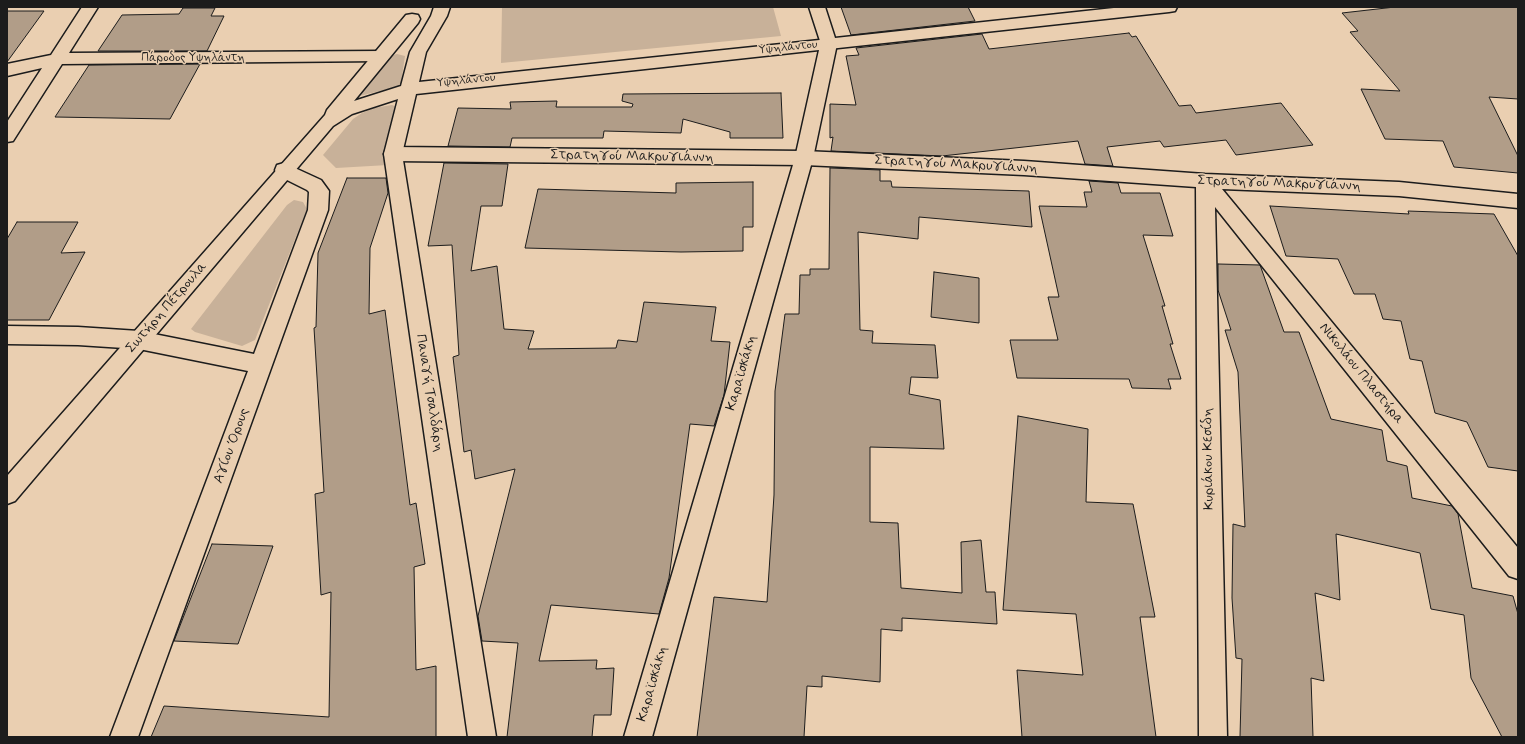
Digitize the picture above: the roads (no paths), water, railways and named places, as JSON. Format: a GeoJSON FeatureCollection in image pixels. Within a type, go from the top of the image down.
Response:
{"type":"FeatureCollection","features":[{"type":"Feature","properties":{"kind":"street"},"geometry":{"type":"LineString","coordinates":[[7,136],[90,7]]}},
{"type":"Feature","properties":{"kind":"street","name":"Παναγή Τσαλδάρη"},"geometry":{"type":"LineString","coordinates":[[442,7],[437,19],[418,52],[393,154],[482,737]]}},
{"type":"Feature","properties":{"kind":"street"},"geometry":{"type":"LineString","coordinates":[[817,7],[829,44]]}},
{"type":"Feature","properties":{"kind":"street"},"geometry":{"type":"LineString","coordinates":[[1024,7],[1032,22]]}},
{"type":"Feature","properties":{"kind":"street","name":"Υψηλάντου"},"geometry":{"type":"LineString","coordinates":[[408,90],[427,86],[1168,7]]}},
{"type":"Feature","properties":{"kind":"street","name":"Παναγή Τσαλδάρη"},"geometry":{"type":"LineString","coordinates":[[410,13],[418,52]]}},
{"type":"Feature","properties":{"kind":"street","name":"Σωτήρη Πέτρουλα"},"geometry":{"type":"LineString","coordinates":[[7,493],[284,170],[327,122],[381,56],[410,13]]}},
{"type":"Feature","properties":{"kind":"street","name":"Καραϊσκάκη"},"geometry":{"type":"LineString","coordinates":[[638,737],[804,158],[829,44]]}},
{"type":"Feature","properties":{"kind":"street","name":"Πάροδος Υψηλάντη"},"geometry":{"type":"LineString","coordinates":[[7,70],[56,59],[381,56]]}},
{"type":"Feature","properties":{"kind":"street","name":"Σωτήρη Πέτρουλα"},"geometry":{"type":"LineString","coordinates":[[327,122],[346,110],[408,90]]}},
{"type":"Feature","properties":{"kind":"street","name":"Στρατηγού Μακρυγιάννη"},"geometry":{"type":"LineString","coordinates":[[393,154],[804,158],[1024,168],[1205,181],[1399,189],[1518,201]]}},
{"type":"Feature","properties":{"kind":"street","name":"Αγίου Όρους"},"geometry":{"type":"LineString","coordinates":[[124,737],[318,210],[319,191],[314,185],[284,170]]}},
{"type":"Feature","properties":{"kind":"street","name":"Νικολάου Πλαστήρα"},"geometry":{"type":"LineString","coordinates":[[1205,181],[1518,567]]}},
{"type":"Feature","properties":{"kind":"street","name":"Κυριάκου Κεσίδη"},"geometry":{"type":"LineString","coordinates":[[1205,181],[1213,737]]}},
{"type":"Feature","properties":{"kind":"street"},"geometry":{"type":"LineString","coordinates":[[7,336],[78,336],[139,340],[262,365]]}}]}
